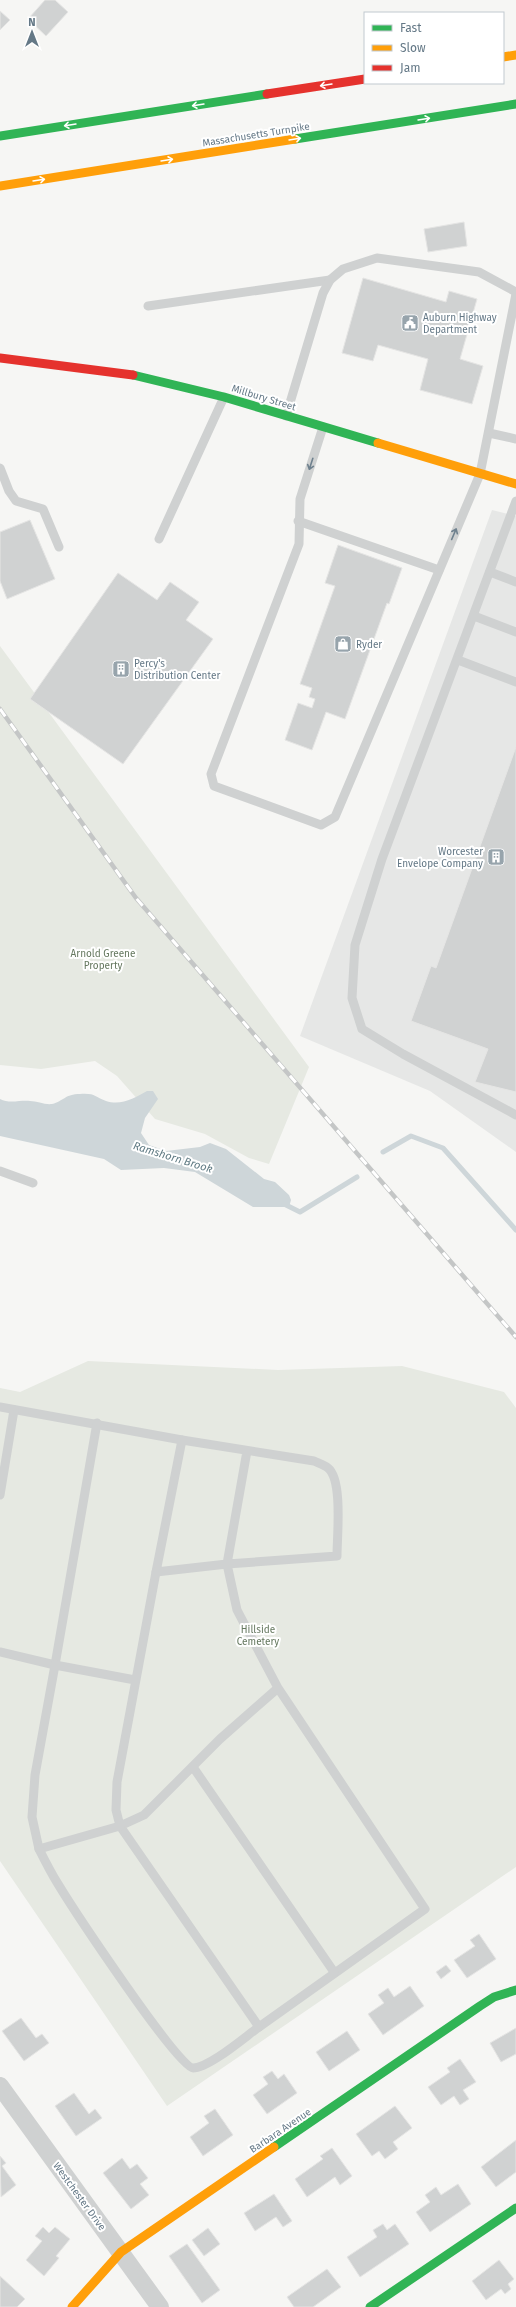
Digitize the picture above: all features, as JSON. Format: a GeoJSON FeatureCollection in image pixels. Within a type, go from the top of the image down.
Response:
{"type":"FeatureCollection","features":[{"type":"Feature","properties":{"kind":"main road"},"geometry":{"type":"LineString","coordinates":[[504,57],[516,55]]}},
{"type":"Feature","properties":{"kind":"main road"},"geometry":{"type":"LineString","coordinates":[[0,136],[364,79]]}},
{"type":"Feature","properties":{"kind":"main road","name":"Massachusetts Turnpike"},"geometry":{"type":"LineString","coordinates":[[0,186],[516,104]]}},
{"type":"Feature","properties":{"kind":"main road","name":"Millbury Street"},"geometry":{"type":"LineString","coordinates":[[0,358],[145,377],[224,397],[516,484]]}},
{"type":"Feature","properties":{"kind":"main road","name":"Barbara Avenue"},"geometry":{"type":"LineString","coordinates":[[72,2307],[121,2252],[480,2006],[494,1997],[516,1990]]}},
{"type":"Feature","properties":{"kind":"main road"},"geometry":{"type":"LineString","coordinates":[[370,2307],[516,2208]]}},
{"type":"Feature","properties":{"kind":"street","name":"Westchester Drive"},"geometry":{"type":"LineString","coordinates":[[0,2086],[160,2307]]}},
{"type":"Feature","properties":{"kind":"lane"},"geometry":{"type":"LineString","coordinates":[[286,416],[323,293],[330,280],[343,269],[377,258],[479,272],[516,293],[480,474],[335,817],[321,825],[214,786],[211,774],[299,544],[298,520],[300,499],[323,427]]}},
{"type":"Feature","properties":{"kind":"lane"},"geometry":{"type":"LineString","coordinates":[[148,306],[330,280]]}},
{"type":"Feature","properties":{"kind":"lane"},"geometry":{"type":"LineString","coordinates":[[159,539],[224,397]]}},
{"type":"Feature","properties":{"kind":"lane"},"geometry":{"type":"LineString","coordinates":[[489,433],[516,439]]}},
{"type":"Feature","properties":{"kind":"lane"},"geometry":{"type":"LineString","coordinates":[[0,468],[9,491],[16,501],[43,509],[59,547]]}},
{"type":"Feature","properties":{"kind":"lane"},"geometry":{"type":"LineString","coordinates":[[516,501],[458,660],[382,859],[355,945],[352,998],[362,1029],[404,1054],[516,1115]]}},
{"type":"Feature","properties":{"kind":"lane"},"geometry":{"type":"LineString","coordinates":[[298,520],[439,570]]}},
{"type":"Feature","properties":{"kind":"lane"},"geometry":{"type":"LineString","coordinates":[[490,572],[516,582]]}},
{"type":"Feature","properties":{"kind":"lane"},"geometry":{"type":"LineString","coordinates":[[474,616],[516,632]]}},
{"type":"Feature","properties":{"kind":"lane"},"geometry":{"type":"LineString","coordinates":[[458,660],[516,682]]}},
{"type":"Feature","properties":{"kind":"lane"},"geometry":{"type":"LineString","coordinates":[[0,1171],[33,1183]]}},
{"type":"Feature","properties":{"kind":"lane"},"geometry":{"type":"LineString","coordinates":[[0,1407],[97,1423],[182,1440],[314,1461],[328,1468],[335,1479],[338,1508],[337,1556],[227,1564],[156,1572]]}},
{"type":"Feature","properties":{"kind":"lane"},"geometry":{"type":"LineString","coordinates":[[0,1495],[14,1410]]}},
{"type":"Feature","properties":{"kind":"lane"},"geometry":{"type":"LineString","coordinates":[[97,1423],[55,1666],[34,1775],[32,1817],[39,1849],[57,1883],[156,2029],[185,2066],[193,2068],[208,2063],[334,1972],[425,1909],[278,1688],[237,1610],[227,1564],[247,1451]]}},
{"type":"Feature","properties":{"kind":"lane"},"geometry":{"type":"LineString","coordinates":[[182,1440],[135,1680],[117,1782],[116,1810],[120,1826],[259,2027]]}},
{"type":"Feature","properties":{"kind":"lane"},"geometry":{"type":"LineString","coordinates":[[0,1652],[55,1666],[135,1680]]}},
{"type":"Feature","properties":{"kind":"lane"},"geometry":{"type":"LineString","coordinates":[[39,1849],[120,1826],[144,1815],[226,1734],[278,1688]]}},
{"type":"Feature","properties":{"kind":"lane"},"geometry":{"type":"LineString","coordinates":[[193,1767],[334,1972]]}},
{"type":"Feature","properties":{"kind":"shaded area"},"geometry":{"type":"Polygon","coordinates":[[[492,510],[516,516],[516,1152],[430,1091],[300,1036],[492,510]]]}},
{"type":"Feature","properties":{"kind":"green space","name":"Arnold Greene Property"},"geometry":{"type":"Polygon","coordinates":[[[0,646],[309,1067],[269,1164],[249,1158],[205,1134],[155,1119],[117,1076],[95,1061],[41,1069],[0,1065],[0,646]]]}},
{"type":"Feature","properties":{"kind":"green space","name":"Hillside Cemetery"},"geometry":{"type":"Polygon","coordinates":[[[88,1361],[278,1370],[402,1366],[504,1392],[516,1408],[516,1867],[167,2106],[0,1861],[0,1388],[20,1392],[88,1361]]]}},
{"type":"Feature","properties":{"kind":"water"},"geometry":{"type":"Polygon","coordinates":[[[147,1091],[153,1091],[158,1099],[145,1118],[141,1133],[149,1145],[166,1151],[200,1147],[210,1143],[226,1149],[264,1179],[275,1182],[289,1195],[291,1200],[289,1207],[253,1207],[195,1172],[164,1168],[121,1170],[104,1159],[0,1136],[0,1099],[11,1102],[30,1101],[52,1104],[71,1095],[85,1094],[117,1103],[133,1099],[147,1091]]]}},
{"type":"Feature","properties":{"kind":"building"},"geometry":{"type":"Polygon","coordinates":[[[45,0],[55,0],[68,12],[46,36],[28,19],[45,0]]]}},
{"type":"Feature","properties":{"kind":"building"},"geometry":{"type":"Polygon","coordinates":[[[0,11],[10,20],[0,30],[0,11]]]}},
{"type":"Feature","properties":{"kind":"building"},"geometry":{"type":"Polygon","coordinates":[[[464,222],[467,246],[428,252],[424,229],[464,222]]]}},
{"type":"Feature","properties":{"kind":"building","name":"Auburn Highway Department"},"geometry":{"type":"Polygon","coordinates":[[[363,278],[446,302],[449,291],[477,299],[460,359],[483,366],[472,404],[420,390],[428,359],[378,345],[373,361],[342,353],[363,278]]]}},
{"type":"Feature","properties":{"kind":"building"},"geometry":{"type":"Polygon","coordinates":[[[30,520],[55,579],[7,599],[0,581],[0,532],[30,520]]]}},
{"type":"Feature","properties":{"kind":"building","name":"Ryder"},"geometry":{"type":"Polygon","coordinates":[[[338,545],[402,568],[389,604],[387,603],[345,719],[326,712],[312,750],[285,740],[298,703],[312,708],[315,699],[309,697],[312,688],[300,684],[335,586],[325,583],[338,545]]]}},
{"type":"Feature","properties":{"kind":"building","name":"Percy's Distribution Center"},"geometry":{"type":"Polygon","coordinates":[[[118,573],[157,600],[170,582],[199,602],[186,620],[213,639],[123,764],[30,699],[118,573]]]}},
{"type":"Feature","properties":{"kind":"building","name":"Worcester Envelope Company"},"geometry":{"type":"Polygon","coordinates":[[[516,747],[516,1092],[475,1082],[488,1049],[411,1021],[431,966],[436,968],[516,747]]]}},
{"type":"Feature","properties":{"kind":"building"},"geometry":{"type":"Polygon","coordinates":[[[479,1934],[496,1959],[467,1978],[454,1960],[475,1946],[470,1940],[479,1934]]]}},
{"type":"Feature","properties":{"kind":"building"},"geometry":{"type":"Polygon","coordinates":[[[446,1965],[451,1971],[441,1979],[436,1972],[446,1965]]]}},
{"type":"Feature","properties":{"kind":"building"},"geometry":{"type":"Polygon","coordinates":[[[410,1986],[424,2006],[383,2035],[368,2014],[384,2003],[378,1995],[388,1988],[394,1997],[410,1986]]]}},
{"type":"Feature","properties":{"kind":"building"},"geometry":{"type":"Polygon","coordinates":[[[21,2018],[36,2038],[42,2034],[49,2043],[24,2061],[2,2031],[21,2018]]]}},
{"type":"Feature","properties":{"kind":"building"},"geometry":{"type":"Polygon","coordinates":[[[516,2028],[516,2054],[501,2062],[490,2043],[516,2028]]]}},
{"type":"Feature","properties":{"kind":"building"},"geometry":{"type":"Polygon","coordinates":[[[347,2031],[360,2050],[329,2071],[316,2052],[347,2031]]]}},
{"type":"Feature","properties":{"kind":"building"},"geometry":{"type":"Polygon","coordinates":[[[460,2059],[476,2082],[463,2090],[469,2099],[460,2105],[454,2096],[441,2105],[428,2087],[450,2072],[447,2068],[460,2059]]]}},
{"type":"Feature","properties":{"kind":"building"},"geometry":{"type":"Polygon","coordinates":[[[272,2071],[278,2079],[284,2074],[297,2093],[267,2114],[253,2095],[268,2084],[263,2077],[272,2071]]]}},
{"type":"Feature","properties":{"kind":"building"},"geometry":{"type":"Polygon","coordinates":[[[74,2093],[89,2114],[95,2109],[102,2118],[76,2136],[55,2106],[74,2093]]]}},
{"type":"Feature","properties":{"kind":"building"},"geometry":{"type":"Polygon","coordinates":[[[395,2106],[412,2128],[393,2142],[398,2149],[385,2159],[379,2151],[372,2156],[356,2134],[395,2106]]]}},
{"type":"Feature","properties":{"kind":"building"},"geometry":{"type":"Polygon","coordinates":[[[215,2109],[233,2135],[203,2156],[190,2137],[209,2123],[204,2116],[215,2109]]]}},
{"type":"Feature","properties":{"kind":"building"},"geometry":{"type":"Polygon","coordinates":[[[516,2140],[516,2172],[496,2187],[481,2167],[516,2140]]]}},
{"type":"Feature","properties":{"kind":"building"},"geometry":{"type":"Polygon","coordinates":[[[332,2148],[352,2176],[340,2185],[335,2177],[307,2197],[295,2179],[323,2159],[320,2156],[332,2148]]]}},
{"type":"Feature","properties":{"kind":"building"},"geometry":{"type":"Polygon","coordinates":[[[0,2156],[6,2163],[2,2166],[16,2185],[1,2197],[0,2156]]]}},
{"type":"Feature","properties":{"kind":"building"},"geometry":{"type":"Polygon","coordinates":[[[122,2158],[130,2169],[137,2164],[148,2178],[140,2184],[149,2195],[131,2209],[103,2173],[122,2158]]]}},
{"type":"Feature","properties":{"kind":"building"},"geometry":{"type":"Polygon","coordinates":[[[458,2184],[471,2204],[430,2232],[416,2212],[430,2202],[425,2195],[436,2187],[441,2195],[458,2184]]]}},
{"type":"Feature","properties":{"kind":"building"},"geometry":{"type":"Polygon","coordinates":[[[274,2194],[292,2221],[283,2227],[276,2217],[255,2231],[244,2213],[274,2194]]]}},
{"type":"Feature","properties":{"kind":"building"},"geometry":{"type":"Polygon","coordinates":[[[383,2224],[387,2230],[395,2224],[409,2244],[360,2277],[347,2257],[377,2237],[373,2230],[383,2224]]]}},
{"type":"Feature","properties":{"kind":"building"},"geometry":{"type":"Polygon","coordinates":[[[43,2227],[49,2233],[55,2227],[70,2239],[56,2256],[59,2258],[44,2276],[26,2260],[42,2241],[35,2236],[43,2227]]]}},
{"type":"Feature","properties":{"kind":"building"},"geometry":{"type":"Polygon","coordinates":[[[208,2228],[220,2244],[204,2256],[192,2240],[208,2228]]]}},
{"type":"Feature","properties":{"kind":"building"},"geometry":{"type":"Polygon","coordinates":[[[187,2244],[220,2290],[202,2303],[169,2256],[187,2244]]]}},
{"type":"Feature","properties":{"kind":"building"},"geometry":{"type":"Polygon","coordinates":[[[499,2260],[514,2279],[508,2284],[511,2289],[505,2294],[501,2289],[486,2300],[472,2281],[499,2260]]]}},
{"type":"Feature","properties":{"kind":"building"},"geometry":{"type":"Polygon","coordinates":[[[327,2269],[341,2287],[313,2307],[294,2307],[287,2297],[327,2269]]]}},
{"type":"Feature","properties":{"kind":"building"},"geometry":{"type":"Polygon","coordinates":[[[0,2276],[25,2299],[17,2307],[0,2307],[0,2276]]]}},
{"type":"Feature","properties":{"kind":"waterway","name":"Ramshorn Brook"},"geometry":{"type":"LineString","coordinates":[[383,1152],[411,1136],[443,1148],[516,1230]]}},
{"type":"Feature","properties":{"kind":"waterway","name":"Ramshorn Brook"},"geometry":{"type":"LineString","coordinates":[[284,1204],[300,1212],[357,1177]]}},
{"type":"Feature","properties":{"kind":"railway"},"geometry":{"type":"LineString","coordinates":[[0,709],[136,898],[516,1337]]}},
{"type":"Feature","properties":{"kind":"traffic: fast"},"geometry":{"type":"LineString","coordinates":[[0,136],[267,94]]}},
{"type":"Feature","properties":{"kind":"traffic: fast"},"geometry":{"type":"LineString","coordinates":[[295,139],[516,104]]}},
{"type":"Feature","properties":{"kind":"traffic: fast"},"geometry":{"type":"LineString","coordinates":[[133,375],[224,397],[378,443]]}},
{"type":"Feature","properties":{"kind":"traffic: fast"},"geometry":{"type":"LineString","coordinates":[[274,2147],[480,2006],[494,1997],[516,1990]]}},
{"type":"Feature","properties":{"kind":"traffic: fast"},"geometry":{"type":"LineString","coordinates":[[370,2307],[516,2208]]}},
{"type":"Feature","properties":{"kind":"traffic: slow"},"geometry":{"type":"LineString","coordinates":[[504,57],[516,55]]}},
{"type":"Feature","properties":{"kind":"traffic: slow"},"geometry":{"type":"LineString","coordinates":[[0,186],[295,139]]}},
{"type":"Feature","properties":{"kind":"traffic: slow"},"geometry":{"type":"LineString","coordinates":[[378,443],[516,484]]}},
{"type":"Feature","properties":{"kind":"traffic: slow"},"geometry":{"type":"LineString","coordinates":[[72,2307],[121,2252],[274,2147]]}},
{"type":"Feature","properties":{"kind":"traffic: jam"},"geometry":{"type":"LineString","coordinates":[[267,94],[364,79]]}},
{"type":"Feature","properties":{"kind":"traffic: jam"},"geometry":{"type":"LineString","coordinates":[[0,358],[133,375]]}},
{"type":"Feature","properties":{"kind":"place","name":"Auburn Highway Department"},"geometry":{"type":"Point","coordinates":[410,323]}},
{"type":"Feature","properties":{"kind":"place","name":"Ryder"},"geometry":{"type":"Point","coordinates":[343,644]}},
{"type":"Feature","properties":{"kind":"place","name":"Percy's Distribution Center"},"geometry":{"type":"Point","coordinates":[121,669]}},
{"type":"Feature","properties":{"kind":"place","name":"Worcester Envelope Company"},"geometry":{"type":"Point","coordinates":[496,857]}}]}
